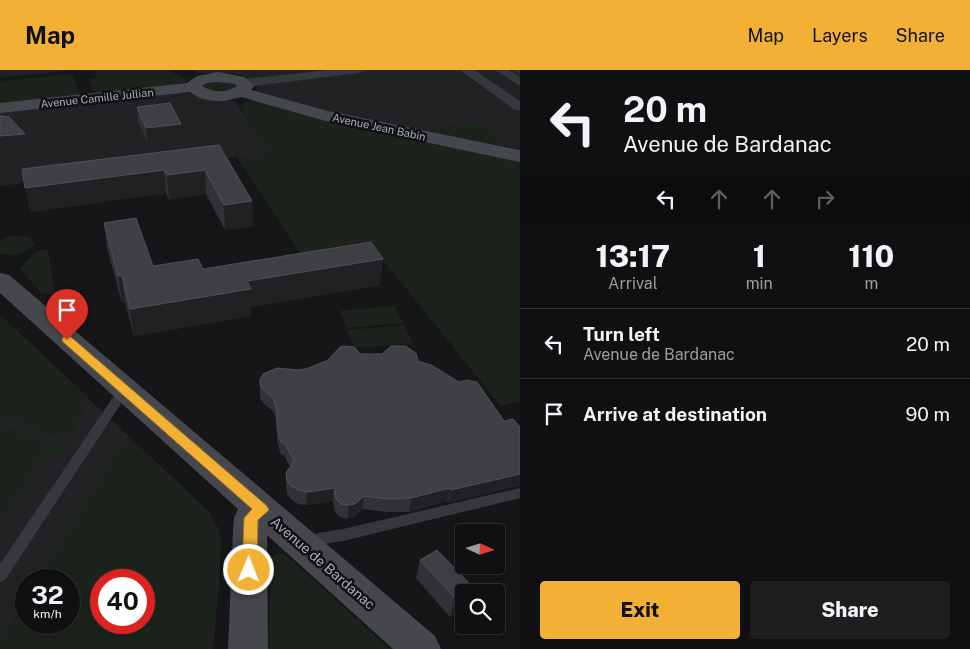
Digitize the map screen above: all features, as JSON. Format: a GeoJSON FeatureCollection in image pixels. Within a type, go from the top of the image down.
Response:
{"type":"FeatureCollection","features":[{"type":"Feature","properties":{"kind":"street"},"geometry":{"type":"LineString","coordinates":[[184,72],[198,83],[199,92],[212,95],[228,95],[242,87],[359,70]]}},
{"type":"Feature","properties":{"kind":"street"},"geometry":{"type":"LineString","coordinates":[[466,70],[517,102]]}},
{"type":"Feature","properties":{"kind":"street"},"geometry":{"type":"LineString","coordinates":[[501,70],[520,82]]}},
{"type":"Feature","properties":{"kind":"street","name":"Avenue Camille Jullian"},"geometry":{"type":"LineString","coordinates":[[0,108],[198,83]]}},
{"type":"Feature","properties":{"kind":"street","name":"Avenue Jean Babin"},"geometry":{"type":"LineString","coordinates":[[242,87],[326,116],[520,156]]}},
{"type":"Feature","properties":{"kind":"street","name":"Avenue de Bardanac"},"geometry":{"type":"LineString","coordinates":[[0,280],[421,649]]}},
{"type":"Feature","properties":{"kind":"street"},"geometry":{"type":"LineString","coordinates":[[248,649],[251,518],[262,510]]}},
{"type":"Feature","properties":{"kind":"lane"},"geometry":{"type":"LineString","coordinates":[[0,576],[124,390]]}},
{"type":"Feature","properties":{"kind":"lane"},"geometry":{"type":"LineString","coordinates":[[298,541],[320,540],[520,493]]}},
{"type":"Feature","properties":{"kind":"shaded area"},"geometry":{"type":"Polygon","coordinates":[[[94,70],[168,70],[188,80],[184,83],[94,94],[89,79],[97,78],[94,70]]]}},
{"type":"Feature","properties":{"kind":"shaded area"},"geometry":{"type":"Polygon","coordinates":[[[192,70],[520,70],[520,149],[323,111],[255,92],[258,85],[242,75],[201,73],[192,70]]]}},
{"type":"Feature","properties":{"kind":"shaded area"},"geometry":{"type":"Polygon","coordinates":[[[201,70],[259,70],[262,73],[299,70],[338,70],[261,78],[238,72],[201,70]]]}},
{"type":"Feature","properties":{"kind":"shaded area"},"geometry":{"type":"Polygon","coordinates":[[[73,74],[79,95],[0,104],[0,81],[73,74]]]}},
{"type":"Feature","properties":{"kind":"shaded area"},"geometry":{"type":"Polygon","coordinates":[[[232,81],[238,86],[228,92],[207,91],[201,86],[205,82],[232,81]]]}},
{"type":"Feature","properties":{"kind":"shaded area"},"geometry":{"type":"Polygon","coordinates":[[[186,92],[196,96],[235,101],[271,153],[0,186],[0,112],[186,92]]]}},
{"type":"Feature","properties":{"kind":"shaded area"},"geometry":{"type":"Polygon","coordinates":[[[253,100],[520,157],[520,401],[501,406],[383,260],[313,273],[237,157],[270,153],[239,105],[253,100]]]}},
{"type":"Feature","properties":{"kind":"shaded area"},"geometry":{"type":"Polygon","coordinates":[[[474,118],[515,148],[432,133],[449,125],[474,118]]]}},
{"type":"Feature","properties":{"kind":"shaded area"},"geometry":{"type":"Polygon","coordinates":[[[10,236],[29,237],[34,243],[33,246],[18,255],[0,254],[0,240],[10,236]]]}},
{"type":"Feature","properties":{"kind":"shaded area"},"geometry":{"type":"Polygon","coordinates":[[[48,249],[55,294],[42,293],[20,269],[37,251],[48,249]]]}},
{"type":"Feature","properties":{"kind":"shaded area"},"geometry":{"type":"Polygon","coordinates":[[[395,306],[403,323],[347,328],[340,311],[395,306]]]}},
{"type":"Feature","properties":{"kind":"shaded area"},"geometry":{"type":"Polygon","coordinates":[[[0,315],[208,511],[218,528],[221,539],[213,649],[0,649],[0,315]]]}},
{"type":"Feature","properties":{"kind":"shaded area"},"geometry":{"type":"Polygon","coordinates":[[[0,315],[89,398],[71,440],[48,435],[0,416],[0,315]]]}},
{"type":"Feature","properties":{"kind":"shaded area"},"geometry":{"type":"Polygon","coordinates":[[[404,325],[413,343],[355,348],[347,330],[404,325]]]}},
{"type":"Feature","properties":{"kind":"shaded area"},"geometry":{"type":"Polygon","coordinates":[[[0,424],[65,447],[68,451],[67,455],[45,455],[0,522],[0,424]]]}},
{"type":"Feature","properties":{"kind":"shaded area"},"geometry":{"type":"Polygon","coordinates":[[[127,437],[208,511],[218,528],[221,539],[213,649],[0,649],[0,641],[15,616],[15,634],[80,634],[80,569],[44,569],[107,465],[127,437]]]}},
{"type":"Feature","properties":{"kind":"shaded area"},"geometry":{"type":"Polygon","coordinates":[[[279,553],[286,555],[390,649],[268,649],[272,556],[279,553]]]}},
{"type":"Feature","properties":{"kind":"building"},"geometry":{"type":"Polygon","coordinates":[[[170,103],[181,124],[146,128],[137,107],[170,103]]]}},
{"type":"Feature","properties":{"kind":"building"},"geometry":{"type":"Polygon","coordinates":[[[0,116],[9,117],[25,134],[0,136],[0,116]]]}},
{"type":"Feature","properties":{"kind":"building"},"geometry":{"type":"Polygon","coordinates":[[[219,145],[252,201],[224,205],[205,170],[167,175],[164,170],[25,188],[22,169],[219,145]]]}},
{"type":"Feature","properties":{"kind":"building"},"geometry":{"type":"Polygon","coordinates":[[[136,218],[153,266],[198,259],[203,269],[371,242],[383,259],[247,281],[251,289],[130,309],[122,276],[118,276],[104,223],[136,218]]]}},
{"type":"Feature","properties":{"kind":"building"},"geometry":{"type":"Polygon","coordinates":[[[391,346],[405,346],[416,353],[418,361],[431,365],[459,382],[467,380],[477,382],[504,421],[513,419],[520,427],[520,474],[411,498],[388,499],[364,496],[355,504],[349,505],[341,504],[336,499],[334,488],[307,492],[291,486],[287,480],[286,473],[294,461],[284,442],[281,442],[277,428],[277,410],[273,398],[264,391],[260,385],[260,379],[263,374],[277,368],[299,370],[309,368],[328,360],[340,347],[354,347],[361,354],[382,354],[391,346]]]}},
{"type":"Feature","properties":{"kind":"building"},"geometry":{"type":"Polygon","coordinates":[[[437,550],[455,568],[455,574],[460,574],[470,584],[455,584],[455,598],[420,560],[437,550]]]}},
{"type":"Feature","properties":{"kind":"route"},"geometry":{"type":"LineString","coordinates":[[67,340],[262,510],[251,518],[249,570]]}}]}
